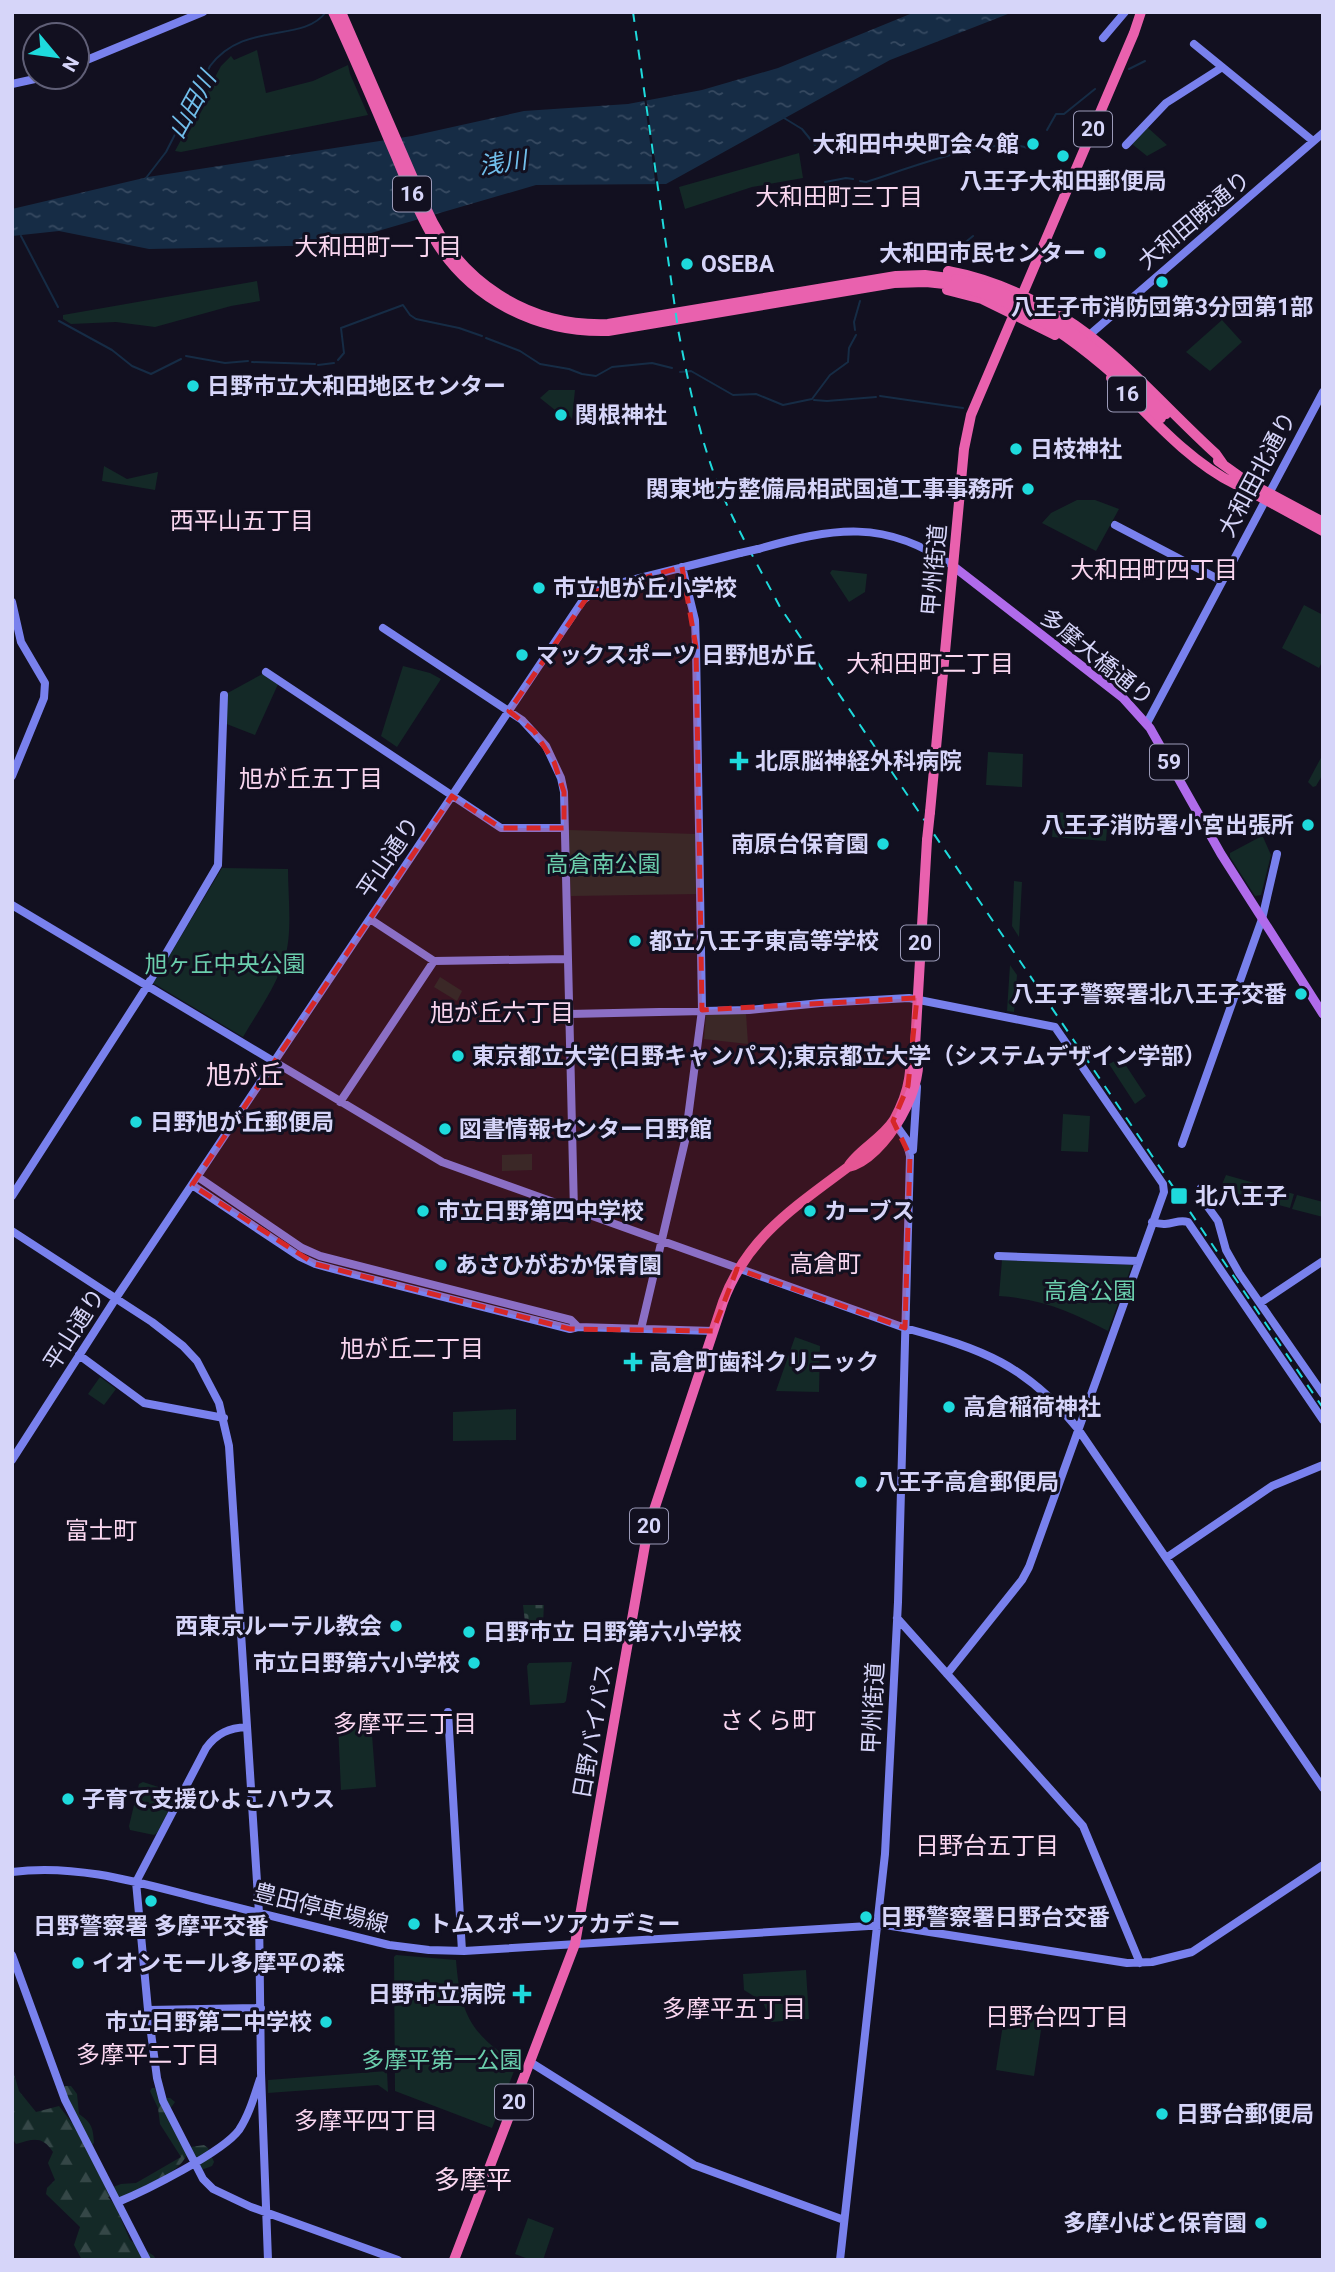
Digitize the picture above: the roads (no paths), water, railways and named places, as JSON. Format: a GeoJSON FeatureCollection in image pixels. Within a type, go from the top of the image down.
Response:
{"type":"FeatureCollection","features":[{"type":"Feature","properties":{"kind":"highway","name":"16"},"geometry":{"type":"LineString","coordinates":[[333,12],[347,35]]}},
{"type":"Feature","properties":{"kind":"highway","name":"16"},"geometry":{"type":"LineString","coordinates":[[341,12],[347,35],[435,241],[457,269],[495,301],[560,328],[598,336],[704,312],[896,276],[932,275],[996,292],[1042,313],[1070,330],[1107,358],[1205,460],[1235,484]]}},
{"type":"Feature","properties":{"kind":"highway","name":"甲州街道"},"geometry":{"type":"LineString","coordinates":[[895,1124],[908,1086],[915,1046],[930,812],[969,422],[976,398],[1141,12]]}},
{"type":"Feature","properties":{"kind":"highway","name":"16"},"geometry":{"type":"LineString","coordinates":[[704,312],[736,299],[914,269],[958,273],[989,282],[1061,317],[1089,335],[1216,454],[1223,464]]}},
{"type":"Feature","properties":{"kind":"highway","name":"16"},"geometry":{"type":"LineString","coordinates":[[528,313],[560,321],[614,324],[704,312],[785,308],[890,289],[916,287],[961,293],[1013,313],[1048,330],[1074,347],[1103,370],[1197,459],[1220,477],[1323,522]]}},
{"type":"Feature","properties":{"kind":"highway","name":"16"},"geometry":{"type":"LineString","coordinates":[[1163,416],[1266,497],[1323,531]]}},
{"type":"Feature","properties":{"kind":"highway","name":"日野バイパス"},"geometry":{"type":"LineString","coordinates":[[454,2260],[575,1944],[648,1528],[713,1331],[737,1269],[756,1242],[776,1223],[873,1151],[895,1124],[911,1097],[917,1058],[915,1046]]}},
{"type":"Feature","properties":{"kind":"main road","name":"多摩大橋通り"},"geometry":{"type":"LineString","coordinates":[[953,566],[1123,698],[1147,723],[1198,815],[1323,1014]]}},
{"type":"Feature","properties":{"kind":"street"},"geometry":{"type":"LineString","coordinates":[[91,58],[203,12]]}},
{"type":"Feature","properties":{"kind":"street"},"geometry":{"type":"LineString","coordinates":[[1103,38],[1125,12]]}},
{"type":"Feature","properties":{"kind":"street"},"geometry":{"type":"LineString","coordinates":[[1194,44],[1313,141]]}},
{"type":"Feature","properties":{"kind":"street"},"geometry":{"type":"LineString","coordinates":[[1126,145],[1166,103],[1221,68]]}},
{"type":"Feature","properties":{"kind":"street","name":"大和田暁通り"},"geometry":{"type":"LineString","coordinates":[[1074,347],[1323,133]]}},
{"type":"Feature","properties":{"kind":"street","name":"大和田北通り"},"geometry":{"type":"LineString","coordinates":[[1147,723],[1323,392]]}},
{"type":"Feature","properties":{"kind":"street"},"geometry":{"type":"LineString","coordinates":[[1115,525],[1222,581]]}},
{"type":"Feature","properties":{"kind":"street","name":"平山通り"},"geometry":{"type":"LineString","coordinates":[[12,1460],[116,1298],[578,606],[590,593],[600,588],[828,532],[879,534],[906,541],[928,550],[953,566]]}},
{"type":"Feature","properties":{"kind":"street"},"geometry":{"type":"LineString","coordinates":[[641,1329],[685,1141],[702,1010],[695,620],[682,567]]}},
{"type":"Feature","properties":{"kind":"street"},"geometry":{"type":"LineString","coordinates":[[12,602],[21,642],[45,683],[44,698],[12,776]]}},
{"type":"Feature","properties":{"kind":"street"},"geometry":{"type":"LineString","coordinates":[[383,628],[509,711],[534,731],[554,762],[564,792],[574,1211]]}},
{"type":"Feature","properties":{"kind":"street"},"geometry":{"type":"LineString","coordinates":[[266,672],[501,828],[564,828]]}},
{"type":"Feature","properties":{"kind":"street"},"geometry":{"type":"LineString","coordinates":[[12,1196],[146,986],[218,864],[224,695]]}},
{"type":"Feature","properties":{"kind":"street"},"geometry":{"type":"LineString","coordinates":[[1182,1144],[1262,919],[1277,854]]}},
{"type":"Feature","properties":{"kind":"street"},"geometry":{"type":"LineString","coordinates":[[12,905],[442,1162],[905,1328],[975,1349],[1024,1375],[1048,1394],[1078,1429],[1323,1788]]}},
{"type":"Feature","properties":{"kind":"street"},"geometry":{"type":"LineString","coordinates":[[370,919],[434,961],[567,959]]}},
{"type":"Feature","properties":{"kind":"street"},"geometry":{"type":"LineString","coordinates":[[340,1102],[434,961]]}},
{"type":"Feature","properties":{"kind":"street"},"geometry":{"type":"LineString","coordinates":[[569,1014],[749,1010],[917,998],[1055,1027],[1163,1184],[1164,1192],[1026,1573],[947,1674]]}},
{"type":"Feature","properties":{"kind":"street","name":"甲州街道"},"geometry":{"type":"LineString","coordinates":[[910,1156],[913,1152],[918,1085],[917,1058]]}},
{"type":"Feature","properties":{"kind":"street","name":"甲州街道"},"geometry":{"type":"LineString","coordinates":[[840,2260],[885,1854],[897,1618],[910,1156],[906,1139],[895,1124]]}},
{"type":"Feature","properties":{"kind":"street"},"geometry":{"type":"LineString","coordinates":[[195,1181],[284,1247],[315,1264],[570,1329],[578,1327],[713,1331]]}},
{"type":"Feature","properties":{"kind":"street"},"geometry":{"type":"LineString","coordinates":[[1201,1188],[1205,1203],[1218,1221],[1226,1251],[1323,1394]]}},
{"type":"Feature","properties":{"kind":"street"},"geometry":{"type":"LineString","coordinates":[[1152,1223],[1166,1226],[1180,1220],[1188,1222],[1323,1420]]}},
{"type":"Feature","properties":{"kind":"street"},"geometry":{"type":"LineString","coordinates":[[12,1231],[171,1334],[190,1352],[207,1376],[224,1418],[229,1446],[259,1913],[261,2073],[258,2102],[268,2260]]}},
{"type":"Feature","properties":{"kind":"street"},"geometry":{"type":"LineString","coordinates":[[998,1256],[1138,1261]]}},
{"type":"Feature","properties":{"kind":"street"},"geometry":{"type":"LineString","coordinates":[[1261,1303],[1323,1261]]}},
{"type":"Feature","properties":{"kind":"street"},"geometry":{"type":"LineString","coordinates":[[79,1355],[144,1403],[224,1418]]}},
{"type":"Feature","properties":{"kind":"street"},"geometry":{"type":"LineString","coordinates":[[1166,1558],[1272,1486],[1323,1465]]}},
{"type":"Feature","properties":{"kind":"street"},"geometry":{"type":"LineString","coordinates":[[897,1618],[1083,1826],[1140,1963]]}},
{"type":"Feature","properties":{"kind":"street"},"geometry":{"type":"LineString","coordinates":[[447,1712],[462,1951]]}},
{"type":"Feature","properties":{"kind":"street"},"geometry":{"type":"LineString","coordinates":[[247,1727],[230,1728],[206,1748],[136,1882],[156,2078],[163,2101],[194,2162],[203,2179],[213,2189],[398,2260]]}},
{"type":"Feature","properties":{"kind":"street","name":"豊田停車場線"},"geometry":{"type":"LineString","coordinates":[[12,1872],[90,1872],[389,1945],[462,1951],[890,1926],[1140,1963],[1192,1952],[1323,1865]]}},
{"type":"Feature","properties":{"kind":"street"},"geometry":{"type":"LineString","coordinates":[[12,1955],[65,2100],[148,2260]]}},
{"type":"Feature","properties":{"kind":"street"},"geometry":{"type":"LineString","coordinates":[[148,2010],[261,2008]]}},
{"type":"Feature","properties":{"kind":"street"},"geometry":{"type":"LineString","coordinates":[[530,2062],[694,2165],[844,2220]]}},
{"type":"Feature","properties":{"kind":"street"},"geometry":{"type":"LineString","coordinates":[[118,2202],[229,2141],[258,2102]]}},
{"type":"Feature","properties":{"kind":"water","name":"浅川"},"geometry":{"type":"Polygon","coordinates":[[[915,12],[1013,12],[890,60],[666,184],[536,185],[330,245],[149,249],[59,231],[12,236],[12,209],[148,177],[412,136],[524,111],[628,104],[702,90],[778,68],[915,12]]]}},
{"type":"Feature","properties":{"kind":"waterway","name":"山田川"},"geometry":{"type":"LineString","coordinates":[[146,178],[166,152],[210,66],[224,52],[256,37],[316,22],[326,12]]}},
{"type":"Feature","properties":{"kind":"waterway"},"geometry":{"type":"LineString","coordinates":[[1129,69],[1145,61]]}},
{"type":"Feature","properties":{"kind":"waterway"},"geometry":{"type":"LineString","coordinates":[[1047,130],[1056,114],[1064,114],[1095,89]]}},
{"type":"Feature","properties":{"kind":"waterway"},"geometry":{"type":"LineString","coordinates":[[784,118],[802,129],[815,145]]}},
{"type":"Feature","properties":{"kind":"waterway"},"geometry":{"type":"LineString","coordinates":[[860,181],[866,182],[973,150],[1015,145],[1030,149]]}},
{"type":"Feature","properties":{"kind":"waterway"},"geometry":{"type":"LineString","coordinates":[[825,182],[853,179]]}},
{"type":"Feature","properties":{"kind":"waterway"},"geometry":{"type":"LineString","coordinates":[[21,236],[58,307]]}},
{"type":"Feature","properties":{"kind":"waterway"},"geometry":{"type":"LineString","coordinates":[[928,262],[962,245],[973,236]]}},
{"type":"Feature","properties":{"kind":"waterway"},"geometry":{"type":"LineString","coordinates":[[855,330],[854,322],[860,301]]}},
{"type":"Feature","properties":{"kind":"waterway"},"geometry":{"type":"LineString","coordinates":[[338,360],[344,353],[341,328],[403,305],[416,319],[482,336]]}},
{"type":"Feature","properties":{"kind":"waterway"},"geometry":{"type":"LineString","coordinates":[[59,321],[112,350],[132,366],[151,374],[181,359]]}},
{"type":"Feature","properties":{"kind":"waterway"},"geometry":{"type":"LineString","coordinates":[[680,372],[691,371],[733,395],[756,394],[783,405],[812,399],[830,375],[848,362],[849,348],[856,335]]}},
{"type":"Feature","properties":{"kind":"waterway"},"geometry":{"type":"LineString","coordinates":[[486,338],[520,351],[540,364],[582,374],[596,376],[612,367],[652,363],[672,368]]}},
{"type":"Feature","properties":{"kind":"waterway"},"geometry":{"type":"LineString","coordinates":[[186,356],[225,363],[248,361]]}},
{"type":"Feature","properties":{"kind":"waterway"},"geometry":{"type":"LineString","coordinates":[[252,362],[315,364]]}},
{"type":"Feature","properties":{"kind":"waterway"},"geometry":{"type":"LineString","coordinates":[[318,365],[334,363]]}},
{"type":"Feature","properties":{"kind":"waterway"},"geometry":{"type":"LineString","coordinates":[[880,396],[963,408]]}},
{"type":"Feature","properties":{"kind":"waterway"},"geometry":{"type":"LineString","coordinates":[[814,400],[876,397]]}},
{"type":"Feature","properties":{"kind":"railway"},"geometry":{"type":"LineString","coordinates":[[633,12],[685,365],[707,454],[736,523],[780,607],[1323,1408]]}},
{"type":"Feature","properties":{"kind":"place","name":"大和田中央町会々館"},"geometry":{"type":"Point","coordinates":[1033,144]}},
{"type":"Feature","properties":{"kind":"place","name":"八王子大和田郵便局"},"geometry":{"type":"Point","coordinates":[1063,156]}},
{"type":"Feature","properties":{"kind":"place","name":"大和田市民センター"},"geometry":{"type":"Point","coordinates":[1100,253]}},
{"type":"Feature","properties":{"kind":"place","name":"OSEBA"},"geometry":{"type":"Point","coordinates":[687,264]}},
{"type":"Feature","properties":{"kind":"place","name":"八王子市消防団第3分団第1部"},"geometry":{"type":"Point","coordinates":[1162,282]}},
{"type":"Feature","properties":{"kind":"place","name":"日野市立大和田地区センター"},"geometry":{"type":"Point","coordinates":[193,386]}},
{"type":"Feature","properties":{"kind":"place","name":"関根神社"},"geometry":{"type":"Point","coordinates":[561,415]}},
{"type":"Feature","properties":{"kind":"place","name":"日枝神社"},"geometry":{"type":"Point","coordinates":[1016,449]}},
{"type":"Feature","properties":{"kind":"place","name":"関東地方整備局相武国道工事事務所"},"geometry":{"type":"Point","coordinates":[1028,489]}},
{"type":"Feature","properties":{"kind":"place","name":"市立旭が丘小学校"},"geometry":{"type":"Point","coordinates":[539,588]}},
{"type":"Feature","properties":{"kind":"place","name":"マックスポーツ 日野旭が丘"},"geometry":{"type":"Point","coordinates":[522,655]}},
{"type":"Feature","properties":{"kind":"place","name":"北原脳神経外科病院"},"geometry":{"type":"Point","coordinates":[739,761]}},
{"type":"Feature","properties":{"kind":"place","name":"八王子消防署小宮出張所"},"geometry":{"type":"Point","coordinates":[1308,825]}},
{"type":"Feature","properties":{"kind":"place","name":"南原台保育園"},"geometry":{"type":"Point","coordinates":[883,844]}},
{"type":"Feature","properties":{"kind":"place","name":"都立八王子東高等学校"},"geometry":{"type":"Point","coordinates":[635,941]}},
{"type":"Feature","properties":{"kind":"place","name":"八王子警察署北八王子交番"},"geometry":{"type":"Point","coordinates":[1301,994]}},
{"type":"Feature","properties":{"kind":"place","name":"東京都立大学(日野キャンパス);東京都立大学（システムデザイン学部）"},"geometry":{"type":"Point","coordinates":[458,1056]}},
{"type":"Feature","properties":{"kind":"place","name":"日野旭が丘郵便局"},"geometry":{"type":"Point","coordinates":[136,1122]}},
{"type":"Feature","properties":{"kind":"place","name":"図書情報センター日野館"},"geometry":{"type":"Point","coordinates":[445,1129]}},
{"type":"Feature","properties":{"kind":"place","name":"北八王子"},"geometry":{"type":"Point","coordinates":[1179,1196]}},
{"type":"Feature","properties":{"kind":"place","name":"市立日野第四中学校"},"geometry":{"type":"Point","coordinates":[423,1211]}},
{"type":"Feature","properties":{"kind":"place","name":"カーブス"},"geometry":{"type":"Point","coordinates":[810,1211]}},
{"type":"Feature","properties":{"kind":"place","name":"あさひがおか保育園"},"geometry":{"type":"Point","coordinates":[441,1265]}},
{"type":"Feature","properties":{"kind":"place","name":"高倉町歯科クリニック"},"geometry":{"type":"Point","coordinates":[633,1362]}},
{"type":"Feature","properties":{"kind":"place","name":"高倉稲荷神社"},"geometry":{"type":"Point","coordinates":[949,1407]}},
{"type":"Feature","properties":{"kind":"place","name":"八王子高倉郵便局"},"geometry":{"type":"Point","coordinates":[861,1482]}},
{"type":"Feature","properties":{"kind":"place","name":"西東京ルーテル教会"},"geometry":{"type":"Point","coordinates":[396,1626]}},
{"type":"Feature","properties":{"kind":"place","name":"日野市立 日野第六小学校"},"geometry":{"type":"Point","coordinates":[469,1632]}},
{"type":"Feature","properties":{"kind":"place","name":"市立日野第六小学校"},"geometry":{"type":"Point","coordinates":[474,1663]}},
{"type":"Feature","properties":{"kind":"place","name":"子育て支援ひよこハウス"},"geometry":{"type":"Point","coordinates":[68,1799]}},
{"type":"Feature","properties":{"kind":"place","name":"日野警察署 多摩平交番"},"geometry":{"type":"Point","coordinates":[151,1901]}},
{"type":"Feature","properties":{"kind":"place","name":"日野警察署日野台交番"},"geometry":{"type":"Point","coordinates":[866,1917]}},
{"type":"Feature","properties":{"kind":"place","name":"トムスポーツアカデミー"},"geometry":{"type":"Point","coordinates":[414,1924]}},
{"type":"Feature","properties":{"kind":"place","name":"イオンモール多摩平の森"},"geometry":{"type":"Point","coordinates":[78,1963]}},
{"type":"Feature","properties":{"kind":"place","name":"日野市立病院"},"geometry":{"type":"Point","coordinates":[522,1994]}},
{"type":"Feature","properties":{"kind":"place","name":"市立日野第二中学校"},"geometry":{"type":"Point","coordinates":[326,2022]}},
{"type":"Feature","properties":{"kind":"place","name":"日野台郵便局"},"geometry":{"type":"Point","coordinates":[1162,2114]}},
{"type":"Feature","properties":{"kind":"place","name":"多摩小ばと保育園"},"geometry":{"type":"Point","coordinates":[1261,2223]}},
{"type":"Feature","properties":{"kind":"district","name":"大和田町三丁目"},"geometry":{"type":"Point","coordinates":[839,197]}},
{"type":"Feature","properties":{"kind":"district","name":"大和田町一丁目"},"geometry":{"type":"Point","coordinates":[378,247]}},
{"type":"Feature","properties":{"kind":"district","name":"西平山五丁目"},"geometry":{"type":"Point","coordinates":[242,521]}},
{"type":"Feature","properties":{"kind":"district","name":"大和田町四丁目"},"geometry":{"type":"Point","coordinates":[1154,570]}},
{"type":"Feature","properties":{"kind":"district","name":"大和田町二丁目"},"geometry":{"type":"Point","coordinates":[930,664]}},
{"type":"Feature","properties":{"kind":"district","name":"旭が丘五丁目"},"geometry":{"type":"Point","coordinates":[311,779]}},
{"type":"Feature","properties":{"kind":"district","name":"旭が丘六丁目"},"geometry":{"type":"Point","coordinates":[502,1013]}},
{"type":"Feature","properties":{"kind":"district","name":"旭が丘"},"geometry":{"type":"Point","coordinates":[245,1075]}},
{"type":"Feature","properties":{"kind":"district","name":"高倉町"},"geometry":{"type":"Point","coordinates":[825,1264]}},
{"type":"Feature","properties":{"kind":"district","name":"旭が丘二丁目"},"geometry":{"type":"Point","coordinates":[412,1349]}},
{"type":"Feature","properties":{"kind":"district","name":"富士町"},"geometry":{"type":"Point","coordinates":[101,1531]}},
{"type":"Feature","properties":{"kind":"district","name":"さくら町"},"geometry":{"type":"Point","coordinates":[768,1721]}},
{"type":"Feature","properties":{"kind":"district","name":"多摩平三丁目"},"geometry":{"type":"Point","coordinates":[405,1724]}},
{"type":"Feature","properties":{"kind":"district","name":"日野台五丁目"},"geometry":{"type":"Point","coordinates":[987,1846]}},
{"type":"Feature","properties":{"kind":"district","name":"多摩平五丁目"},"geometry":{"type":"Point","coordinates":[734,2009]}},
{"type":"Feature","properties":{"kind":"district","name":"日野台四丁目"},"geometry":{"type":"Point","coordinates":[1057,2017]}},
{"type":"Feature","properties":{"kind":"district","name":"多摩平二丁目"},"geometry":{"type":"Point","coordinates":[148,2055]}},
{"type":"Feature","properties":{"kind":"district","name":"多摩平四丁目"},"geometry":{"type":"Point","coordinates":[366,2121]}},
{"type":"Feature","properties":{"kind":"district","name":"多摩平"},"geometry":{"type":"Point","coordinates":[473,2180]}},
{"type":"Feature","properties":{"kind":"park label","name":"高倉南公園"},"geometry":{"type":"Point","coordinates":[603,864]}},
{"type":"Feature","properties":{"kind":"park label","name":"旭ヶ丘中央公園"},"geometry":{"type":"Point","coordinates":[225,964]}},
{"type":"Feature","properties":{"kind":"park label","name":"高倉公園"},"geometry":{"type":"Point","coordinates":[1090,1291]}},
{"type":"Feature","properties":{"kind":"park label","name":"多摩平第一公園"},"geometry":{"type":"Point","coordinates":[442,2060]}}]}
